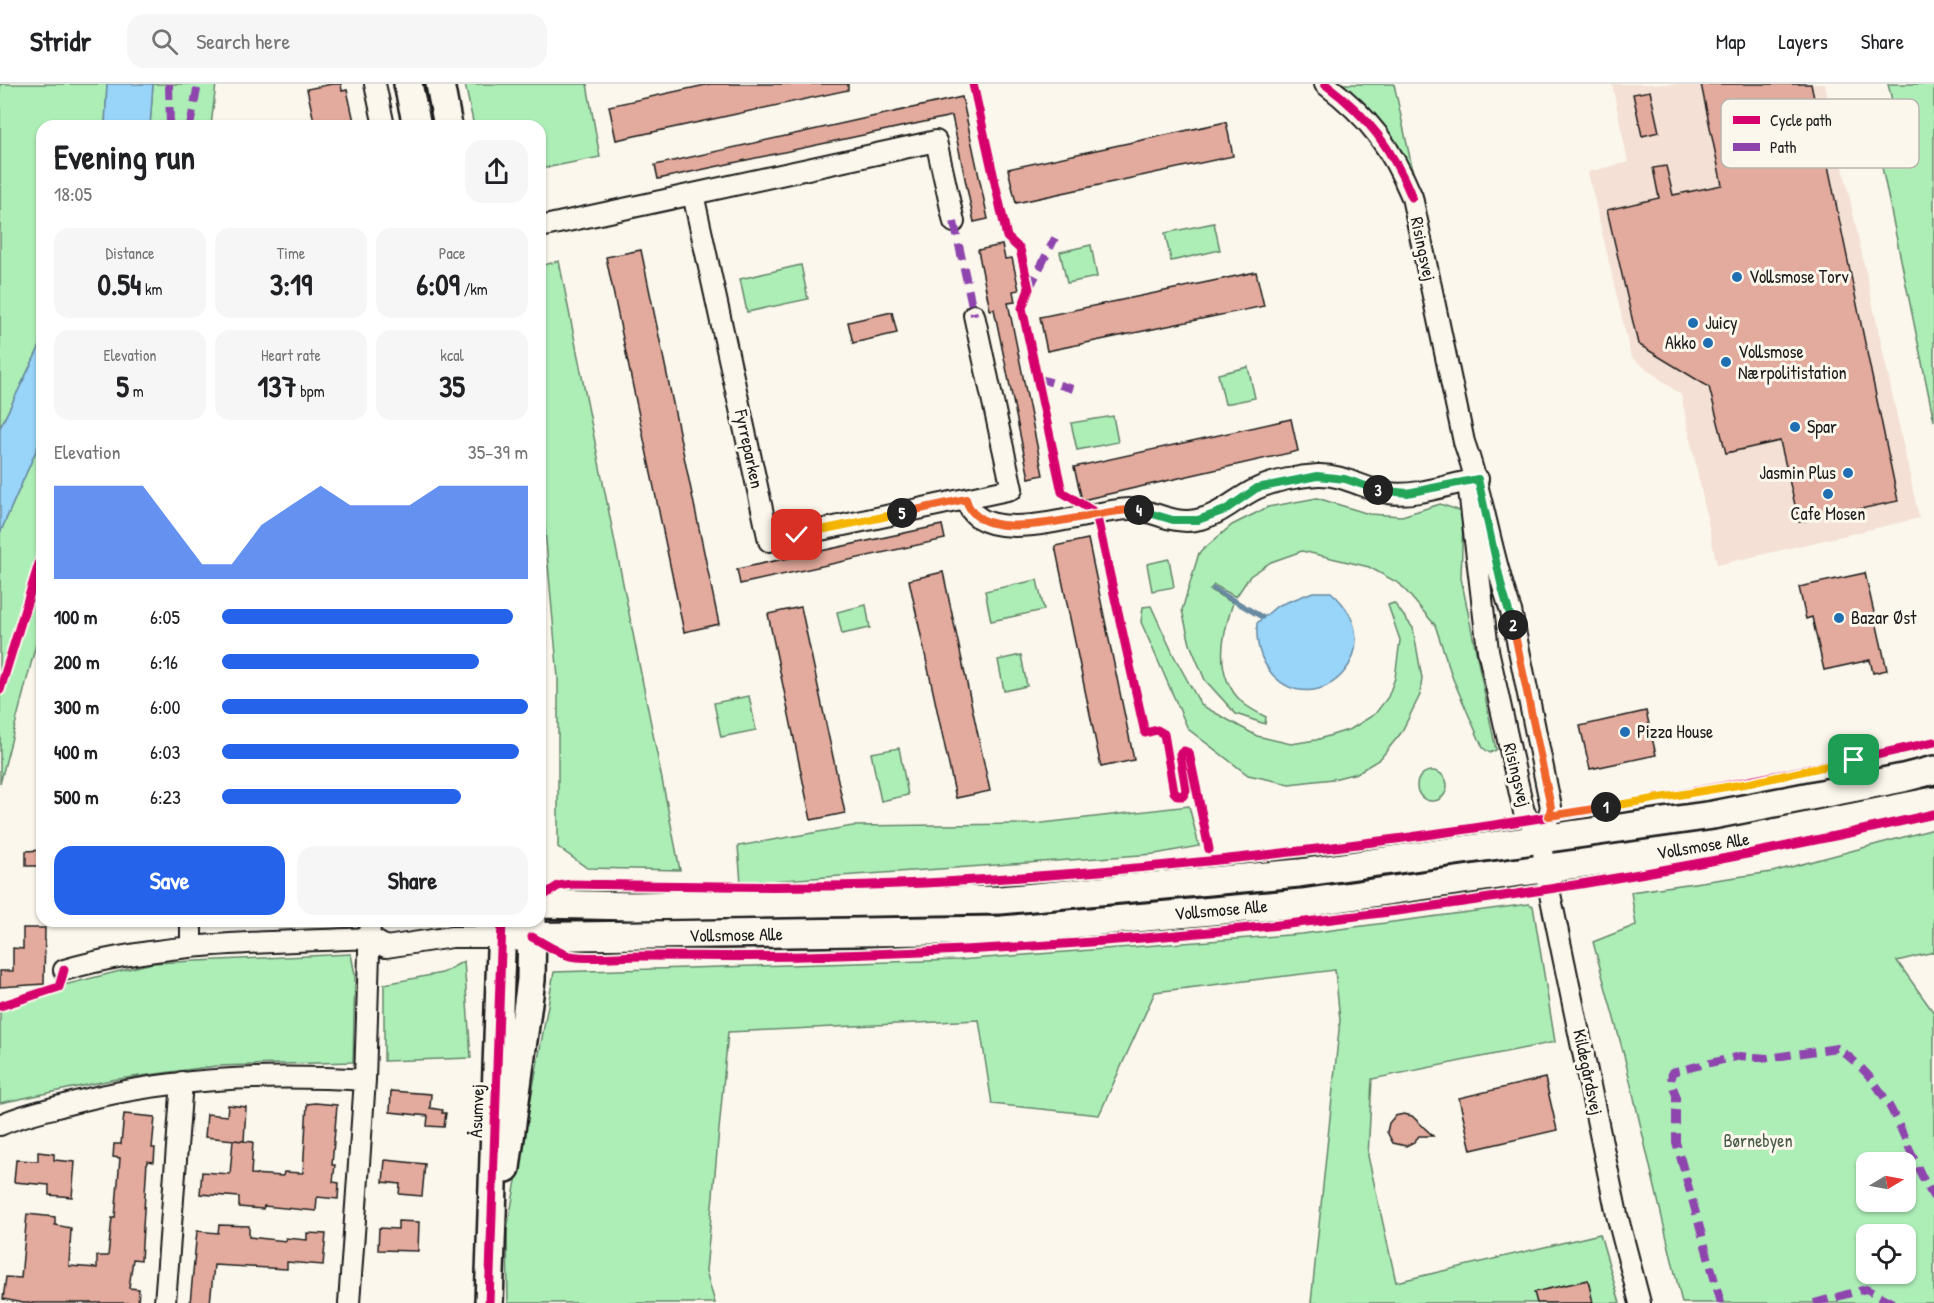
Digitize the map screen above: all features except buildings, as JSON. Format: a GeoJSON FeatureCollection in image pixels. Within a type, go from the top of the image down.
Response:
{"type":"FeatureCollection","features":[{"type":"Feature","properties":{"kind":"street"},"geometry":{"type":"LineString","coordinates":[[375,84],[383,120]]}},
{"type":"Feature","properties":{"kind":"street"},"geometry":{"type":"LineString","coordinates":[[408,84],[416,120]]}},
{"type":"Feature","properties":{"kind":"street"},"geometry":{"type":"LineString","coordinates":[[440,84],[447,120]]}},
{"type":"Feature","properties":{"kind":"street","name":"Risingsvej"},"geometry":{"type":"LineString","coordinates":[[1325,84],[1363,115],[1383,140],[1398,163],[1412,197],[1464,442],[1510,611],[1551,807],[1542,840]]}},
{"type":"Feature","properties":{"kind":"street"},"geometry":{"type":"LineString","coordinates":[[546,226],[936,141],[954,222]]}},
{"type":"Feature","properties":{"kind":"street","name":"Fyrreparken"},"geometry":{"type":"LineString","coordinates":[[693,194],[769,541],[1012,489],[974,315]]}},
{"type":"Feature","properties":{"kind":"street"},"geometry":{"type":"LineString","coordinates":[[966,499],[968,508],[981,520],[1007,526],[1025,526],[1131,509],[1173,520],[1189,521],[1225,510],[1257,488],[1317,476],[1345,479],[1391,493],[1407,493],[1473,480]]}},
{"type":"Feature","properties":{"kind":"street","name":"Risingsvej"},"geometry":{"type":"LineString","coordinates":[[1473,480],[1488,650],[1524,812],[1542,840]]}},
{"type":"Feature","properties":{"kind":"street","name":"Vollsmose Alle"},"geometry":{"type":"LineString","coordinates":[[546,904],[632,906],[1000,900],[1299,873],[1713,814],[1934,770]]}},
{"type":"Feature","properties":{"kind":"street","name":"Vollsmose Alle"},"geometry":{"type":"LineString","coordinates":[[501,929],[1002,930],[1302,903],[1545,870],[1718,844],[1934,801]]}},
{"type":"Feature","properties":{"kind":"street","name":"Kildegårdsvej"},"geometry":{"type":"LineString","coordinates":[[1542,840],[1545,870],[1617,1215],[1640,1303]]}},
{"type":"Feature","properties":{"kind":"street"},"geometry":{"type":"LineString","coordinates":[[191,927],[191,947]]}},
{"type":"Feature","properties":{"kind":"street"},"geometry":{"type":"LineString","coordinates":[[370,930],[386,947],[501,929]]}},
{"type":"Feature","properties":{"kind":"street","name":"Åsumvej"},"geometry":{"type":"LineString","coordinates":[[489,1303],[501,929]]}},
{"type":"Feature","properties":{"kind":"street","name":"Åsumvej"},"geometry":{"type":"LineString","coordinates":[[490,1273],[517,1102],[531,980],[532,929]]}},
{"type":"Feature","properties":{"kind":"street"},"geometry":{"type":"LineString","coordinates":[[64,970],[104,958],[191,947],[370,930]]}},
{"type":"Feature","properties":{"kind":"street"},"geometry":{"type":"LineString","coordinates":[[349,1303],[365,1080],[370,930]]}},
{"type":"Feature","properties":{"kind":"street"},"geometry":{"type":"LineString","coordinates":[[0,1125],[88,1098],[182,1082],[265,1077],[365,1080]]}},
{"type":"Feature","properties":{"kind":"street"},"geometry":{"type":"LineString","coordinates":[[165,1303],[182,1082]]}},
{"type":"Feature","properties":{"kind":"shaded area","name":"Vollsmose Torv"},"geometry":{"type":"Polygon","coordinates":[[[1612,84],[1825,84],[1828,99],[1721,99],[1721,168],[1843,168],[1919,518],[1717,565],[1681,395],[1631,357],[1588,172],[1628,162],[1612,84]]]}},
{"type":"Feature","properties":{"kind":"green space"},"geometry":{"type":"Polygon","coordinates":[[[0,84],[107,84],[105,120],[36,120],[36,354],[0,428],[0,84]]]}},
{"type":"Feature","properties":{"kind":"green space"},"geometry":{"type":"Polygon","coordinates":[[[153,84],[216,84],[212,120],[150,120],[153,84]]]}},
{"type":"Feature","properties":{"kind":"green space"},"geometry":{"type":"Polygon","coordinates":[[[465,84],[587,84],[600,157],[546,168],[546,120],[473,120],[465,84]]]}},
{"type":"Feature","properties":{"kind":"green space"},"geometry":{"type":"Polygon","coordinates":[[[1343,84],[1394,84],[1413,172],[1379,120],[1343,84]]]}},
{"type":"Feature","properties":{"kind":"green space"},"geometry":{"type":"Polygon","coordinates":[[[1888,84],[1934,84],[1934,421],[1882,168],[1919,168],[1919,99],[1892,99],[1888,84]]]}},
{"type":"Feature","properties":{"kind":"green space"},"geometry":{"type":"Polygon","coordinates":[[[1214,223],[1220,250],[1171,261],[1165,233],[1214,223]]]}},
{"type":"Feature","properties":{"kind":"green space"},"geometry":{"type":"Polygon","coordinates":[[[1091,245],[1097,277],[1067,283],[1060,252],[1091,245]]]}},
{"type":"Feature","properties":{"kind":"green space"},"geometry":{"type":"Polygon","coordinates":[[[559,261],[680,870],[587,868],[558,847],[558,678],[546,541],[546,264],[559,261]]]}},
{"type":"Feature","properties":{"kind":"green space"},"geometry":{"type":"Polygon","coordinates":[[[801,265],[808,299],[747,312],[740,279],[801,265]]]}},
{"type":"Feature","properties":{"kind":"green space"},"geometry":{"type":"Polygon","coordinates":[[[1248,367],[1255,398],[1225,404],[1218,374],[1248,367]]]}},
{"type":"Feature","properties":{"kind":"green space"},"geometry":{"type":"Polygon","coordinates":[[[1113,416],[1118,442],[1077,450],[1071,423],[1113,416]]]}},
{"type":"Feature","properties":{"kind":"green space"},"geometry":{"type":"Polygon","coordinates":[[[36,451],[36,644],[0,784],[0,533],[36,451]]]}},
{"type":"Feature","properties":{"kind":"green space"},"geometry":{"type":"Polygon","coordinates":[[[1317,498],[1369,514],[1402,516],[1440,504],[1458,510],[1463,519],[1461,578],[1496,750],[1490,753],[1483,748],[1453,679],[1435,625],[1400,584],[1369,567],[1302,551],[1271,562],[1250,576],[1236,597],[1214,585],[1210,590],[1233,603],[1223,641],[1222,654],[1227,679],[1242,702],[1266,717],[1265,724],[1236,714],[1205,680],[1190,644],[1182,610],[1199,553],[1232,525],[1268,507],[1317,498]]]}},
{"type":"Feature","properties":{"kind":"green space"},"geometry":{"type":"Polygon","coordinates":[[[1169,559],[1174,587],[1152,591],[1147,564],[1169,559]]]}},
{"type":"Feature","properties":{"kind":"green space"},"geometry":{"type":"Polygon","coordinates":[[[1037,580],[1044,610],[991,621],[985,591],[1037,580]]]}},
{"type":"Feature","properties":{"kind":"green space"},"geometry":{"type":"Polygon","coordinates":[[[1394,603],[1413,628],[1422,678],[1420,695],[1401,733],[1380,759],[1357,773],[1333,779],[1289,784],[1248,775],[1188,729],[1141,622],[1143,607],[1151,606],[1174,656],[1201,705],[1257,736],[1291,744],[1316,740],[1351,729],[1375,714],[1388,697],[1395,678],[1400,640],[1388,605],[1394,603]]]}},
{"type":"Feature","properties":{"kind":"green space"},"geometry":{"type":"Polygon","coordinates":[[[866,605],[870,628],[842,634],[837,612],[866,605]]]}},
{"type":"Feature","properties":{"kind":"green space"},"geometry":{"type":"Polygon","coordinates":[[[1021,655],[1027,686],[1004,691],[998,660],[1021,655]]]}},
{"type":"Feature","properties":{"kind":"green space"},"geometry":{"type":"Polygon","coordinates":[[[749,696],[756,730],[721,737],[714,703],[749,696]]]}},
{"type":"Feature","properties":{"kind":"green space"},"geometry":{"type":"Polygon","coordinates":[[[899,748],[908,795],[881,801],[871,753],[899,748]]]}},
{"type":"Feature","properties":{"kind":"green space"},"geometry":{"type":"Polygon","coordinates":[[[1432,771],[1438,772],[1446,780],[1446,792],[1438,800],[1432,801],[1426,800],[1418,792],[1417,786],[1418,780],[1426,772],[1432,771]]]}},
{"type":"Feature","properties":{"kind":"green space"},"geometry":{"type":"Polygon","coordinates":[[[1189,806],[1199,846],[1155,854],[741,883],[738,846],[853,826],[1034,824],[1189,806]]]}},
{"type":"Feature","properties":{"kind":"green space","name":"Børnebyen"},"geometry":{"type":"Polygon","coordinates":[[[1934,829],[1934,952],[1897,961],[1934,1013],[1934,1303],[1682,1303],[1624,1055],[1593,942],[1636,925],[1631,892],[1772,872],[1934,829]]]}},
{"type":"Feature","properties":{"kind":"green space"},"geometry":{"type":"Polygon","coordinates":[[[1529,904],[1533,906],[1555,1042],[1372,1079],[1368,1156],[1396,1282],[1600,1234],[1620,1303],[1311,1303],[1340,1020],[1335,970],[1155,992],[1099,1115],[992,1104],[979,1020],[728,1032],[706,1271],[715,1303],[508,1303],[507,1230],[554,972],[959,960],[1302,934],[1529,904]]]}},
{"type":"Feature","properties":{"kind":"green space"},"geometry":{"type":"Polygon","coordinates":[[[351,954],[355,975],[353,1062],[216,1066],[111,1080],[0,1103],[0,1001],[152,963],[351,954]]]}},
{"type":"Feature","properties":{"kind":"green space"},"geometry":{"type":"Polygon","coordinates":[[[464,961],[471,1058],[384,1061],[384,984],[442,973],[464,961]]]}},
{"type":"Feature","properties":{"kind":"water"},"geometry":{"type":"Polygon","coordinates":[[[107,84],[153,84],[150,120],[105,120],[107,84]]]}},
{"type":"Feature","properties":{"kind":"water"},"geometry":{"type":"Polygon","coordinates":[[[36,354],[36,451],[0,533],[0,428],[36,354]]]}},
{"type":"Feature","properties":{"kind":"water"},"geometry":{"type":"Polygon","coordinates":[[[1313,592],[1331,592],[1349,614],[1356,636],[1353,657],[1343,674],[1327,685],[1309,690],[1290,687],[1272,674],[1259,650],[1257,623],[1277,606],[1313,592]]]}},
{"type":"Feature","properties":{"kind":"waterway"},"geometry":{"type":"LineString","coordinates":[[1214,589],[1262,617]]}},
{"type":"Feature","properties":{"kind":"marked path"},"geometry":{"type":"LineString","coordinates":[[169,84],[170,120]]}},
{"type":"Feature","properties":{"kind":"marked path"},"geometry":{"type":"LineString","coordinates":[[191,120],[198,84]]}},
{"type":"Feature","properties":{"kind":"marked path"},"geometry":{"type":"LineString","coordinates":[[954,222],[974,315]]}},
{"type":"Feature","properties":{"kind":"marked path"},"geometry":{"type":"LineString","coordinates":[[1029,289],[1055,238]]}},
{"type":"Feature","properties":{"kind":"marked path"},"geometry":{"type":"LineString","coordinates":[[1037,378],[1073,389]]}},
{"type":"Feature","properties":{"kind":"marked path"},"geometry":{"type":"LineString","coordinates":[[1721,1303],[1676,1142],[1676,1095],[1671,1082],[1672,1072],[1740,1056],[1768,1058],[1837,1048],[1857,1063],[1885,1098],[1934,1198]]}},
{"type":"Feature","properties":{"kind":"marked path"},"geometry":{"type":"LineString","coordinates":[[1814,1303],[1866,1289],[1893,1303]]}},
{"type":"Feature","properties":{"kind":"cycle path"},"geometry":{"type":"LineString","coordinates":[[973,84],[1007,237],[1020,249],[1029,289],[1022,308],[1062,492],[1096,513],[1145,733],[1157,730],[1164,734],[1174,792],[1178,796],[1183,796],[1186,790],[1180,754],[1184,751],[1189,753],[1209,849]]}},
{"type":"Feature","properties":{"kind":"cycle path"},"geometry":{"type":"LineString","coordinates":[[1325,84],[1341,96],[1377,134],[1396,163],[1412,197]]}},
{"type":"Feature","properties":{"kind":"cycle path"},"geometry":{"type":"LineString","coordinates":[[0,690],[36,573]]}},
{"type":"Feature","properties":{"kind":"cycle path"},"geometry":{"type":"LineString","coordinates":[[546,894],[558,886],[571,884],[711,886],[897,884],[1069,874],[1193,863],[1442,833],[1566,814],[1812,768],[1934,742]]}},
{"type":"Feature","properties":{"kind":"cycle path"},"geometry":{"type":"LineString","coordinates":[[532,937],[570,956],[596,958],[947,951],[1232,930],[1373,914],[1655,871],[1934,814]]}},
{"type":"Feature","properties":{"kind":"cycle path"},"geometry":{"type":"LineString","coordinates":[[489,1303],[502,927]]}},
{"type":"Feature","properties":{"kind":"cycle path"},"geometry":{"type":"LineString","coordinates":[[0,1006],[59,987],[64,970]]}},
{"type":"Feature","properties":{"kind":"place","name":"Vollsmose Torv"},"geometry":{"type":"Point","coordinates":[1737,277]}},
{"type":"Feature","properties":{"kind":"place","name":"Juicy"},"geometry":{"type":"Point","coordinates":[1693,323]}},
{"type":"Feature","properties":{"kind":"place","name":"Akko"},"geometry":{"type":"Point","coordinates":[1708,343]}},
{"type":"Feature","properties":{"kind":"place","name":"Vollsmose Nærpolitistation"},"geometry":{"type":"Point","coordinates":[1726,362]}},
{"type":"Feature","properties":{"kind":"place","name":"Spar"},"geometry":{"type":"Point","coordinates":[1795,427]}},
{"type":"Feature","properties":{"kind":"place","name":"Jasmin Plus"},"geometry":{"type":"Point","coordinates":[1848,473]}},
{"type":"Feature","properties":{"kind":"place","name":"Cafe Mosen"},"geometry":{"type":"Point","coordinates":[1828,494]}},
{"type":"Feature","properties":{"kind":"place","name":"Bazar Øst"},"geometry":{"type":"Point","coordinates":[1839,618]}},
{"type":"Feature","properties":{"kind":"place","name":"Pizza House"},"geometry":{"type":"Point","coordinates":[1625,732]}},
{"type":"Feature","properties":{"kind":"route"},"geometry":{"type":"LineString","coordinates":[[797,535],[966,499],[968,508],[981,520],[1007,526],[1025,526],[1106,511],[1131,509],[1173,520],[1189,521],[1225,510],[1257,488],[1317,476],[1333,476],[1391,493],[1407,493],[1478,479],[1493,551],[1510,611],[1551,807],[1549,816],[1750,783],[1854,760]]}}]}
